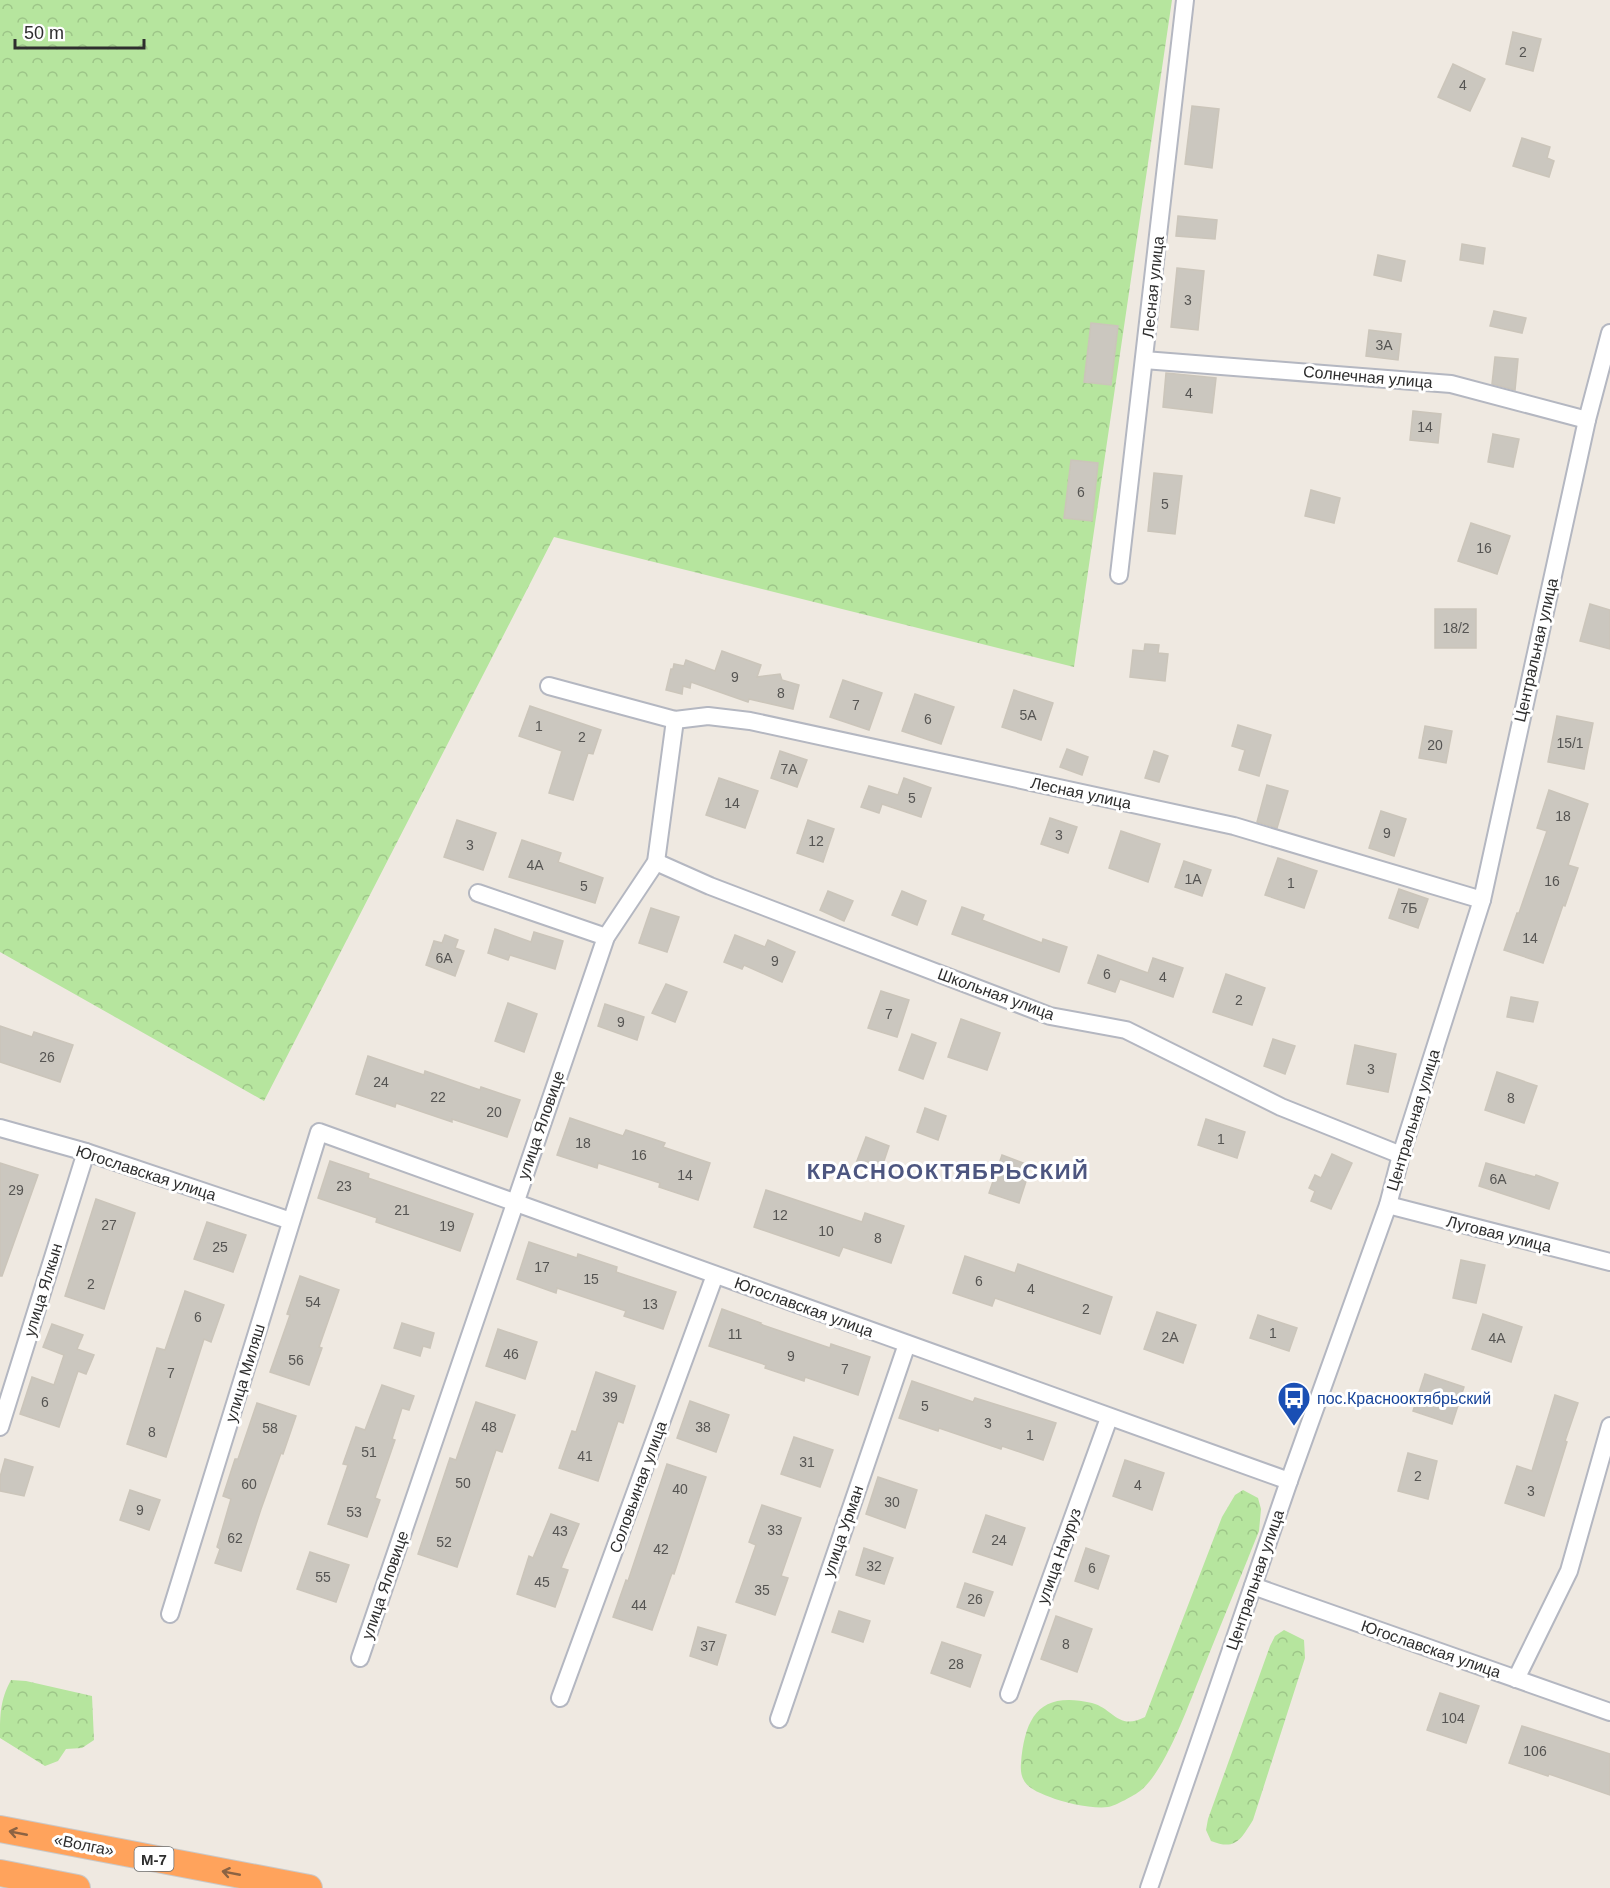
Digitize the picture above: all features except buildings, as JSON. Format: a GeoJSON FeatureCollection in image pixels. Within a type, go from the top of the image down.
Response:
{"type":"FeatureCollection","features":[{"type":"Feature","properties":{"kind":"highway","name":"«Волга»"},"geometry":{"type":"LineString","coordinates":[[0,1829],[309,1888]]}},
{"type":"Feature","properties":{"kind":"highway"},"geometry":{"type":"LineString","coordinates":[[0,1873],[77,1888]]}},
{"type":"Feature","properties":{"kind":"street","name":"Лесная улица"},"geometry":{"type":"LineString","coordinates":[[1119,575],[1185,0]]}},
{"type":"Feature","properties":{"kind":"street","name":"Центральная улица"},"geometry":{"type":"LineString","coordinates":[[1149,1888],[1289,1481],[1388,1205],[1401,1155],[1482,900],[1587,420],[1610,333]]}},
{"type":"Feature","properties":{"kind":"street","name":"Солнечная улица"},"geometry":{"type":"LineString","coordinates":[[1144,360],[1451,384],[1587,420]]}},
{"type":"Feature","properties":{"kind":"street"},"geometry":{"type":"LineString","coordinates":[[549,686],[675,720]]}},
{"type":"Feature","properties":{"kind":"street","name":"Лесная улица"},"geometry":{"type":"LineString","coordinates":[[675,720],[708,716],[750,721],[1234,826],[1482,900]]}},
{"type":"Feature","properties":{"kind":"street","name":"улица Яловице"},"geometry":{"type":"LineString","coordinates":[[360,1658],[606,938],[656,862],[675,720]]}},
{"type":"Feature","properties":{"kind":"street","name":"Школьная улица"},"geometry":{"type":"LineString","coordinates":[[656,862],[710,886],[1050,1016],[1126,1030],[1281,1107],[1401,1155]]}},
{"type":"Feature","properties":{"kind":"street"},"geometry":{"type":"LineString","coordinates":[[478,893],[606,938]]}},
{"type":"Feature","properties":{"kind":"street","name":"Югославская улица"},"geometry":{"type":"LineString","coordinates":[[0,1128],[86,1152],[291,1221]]}},
{"type":"Feature","properties":{"kind":"street","name":"Югославская улица"},"geometry":{"type":"LineString","coordinates":[[319,1132],[1289,1481]]}},
{"type":"Feature","properties":{"kind":"street","name":"улица Миляш"},"geometry":{"type":"LineString","coordinates":[[170,1614],[319,1132]]}},
{"type":"Feature","properties":{"kind":"street","name":"улица Ялкын"},"geometry":{"type":"LineString","coordinates":[[0,1427],[86,1152]]}},
{"type":"Feature","properties":{"kind":"street","name":"Луговая улица"},"geometry":{"type":"LineString","coordinates":[[1388,1205],[1610,1262]]}},
{"type":"Feature","properties":{"kind":"street","name":"Соловьиная улица"},"geometry":{"type":"LineString","coordinates":[[560,1698],[715,1275]]}},
{"type":"Feature","properties":{"kind":"street","name":"улица Урман"},"geometry":{"type":"LineString","coordinates":[[779,1719],[907,1344]]}},
{"type":"Feature","properties":{"kind":"street","name":"улица Науруз"},"geometry":{"type":"LineString","coordinates":[[1009,1694],[1109,1418]]}},
{"type":"Feature","properties":{"kind":"street"},"geometry":{"type":"LineString","coordinates":[[1516,1679],[1569,1571],[1610,1426]]}},
{"type":"Feature","properties":{"kind":"street","name":"Югославская улица"},"geometry":{"type":"LineString","coordinates":[[1253,1586],[1610,1712]]}},
{"type":"Feature","properties":{"kind":"green space"},"geometry":{"type":"Polygon","coordinates":[[[0,0],[1172,0],[1074,667],[554,537],[264,1101],[0,952],[0,0]]]}},
{"type":"Feature","properties":{"kind":"green space"},"geometry":{"type":"Polygon","coordinates":[[[1243,1490],[1258,1498],[1261,1509],[1259,1531],[1183,1719],[1167,1754],[1149,1782],[1140,1791],[1108,1807],[1071,1803],[1032,1789],[1022,1777],[1023,1746],[1032,1720],[1038,1711],[1048,1704],[1074,1700],[1092,1703],[1128,1722],[1145,1717],[1222,1517],[1235,1495],[1243,1490]]]}},
{"type":"Feature","properties":{"kind":"green space"},"geometry":{"type":"Polygon","coordinates":[[[1284,1630],[1304,1640],[1305,1658],[1253,1820],[1237,1841],[1226,1845],[1219,1844],[1211,1841],[1206,1830],[1208,1819],[1270,1646],[1275,1636],[1284,1630]]]}},
{"type":"Feature","properties":{"kind":"green space"},"geometry":{"type":"Polygon","coordinates":[[[11,1680],[26,1681],[92,1696],[94,1740],[82,1748],[66,1749],[58,1761],[45,1766],[0,1738],[1,1708],[11,1680]]]}},
{"type":"Feature","properties":{"kind":"place","name":"пос.Краснооктябрьский"},"geometry":{"type":"Point","coordinates":[1294,1427]}},
{"type":"Feature","properties":{"kind":"district","name":"КРАСНООКТЯБРЬСКИЙ"},"geometry":{"type":"Point","coordinates":[948,1171]}}]}
